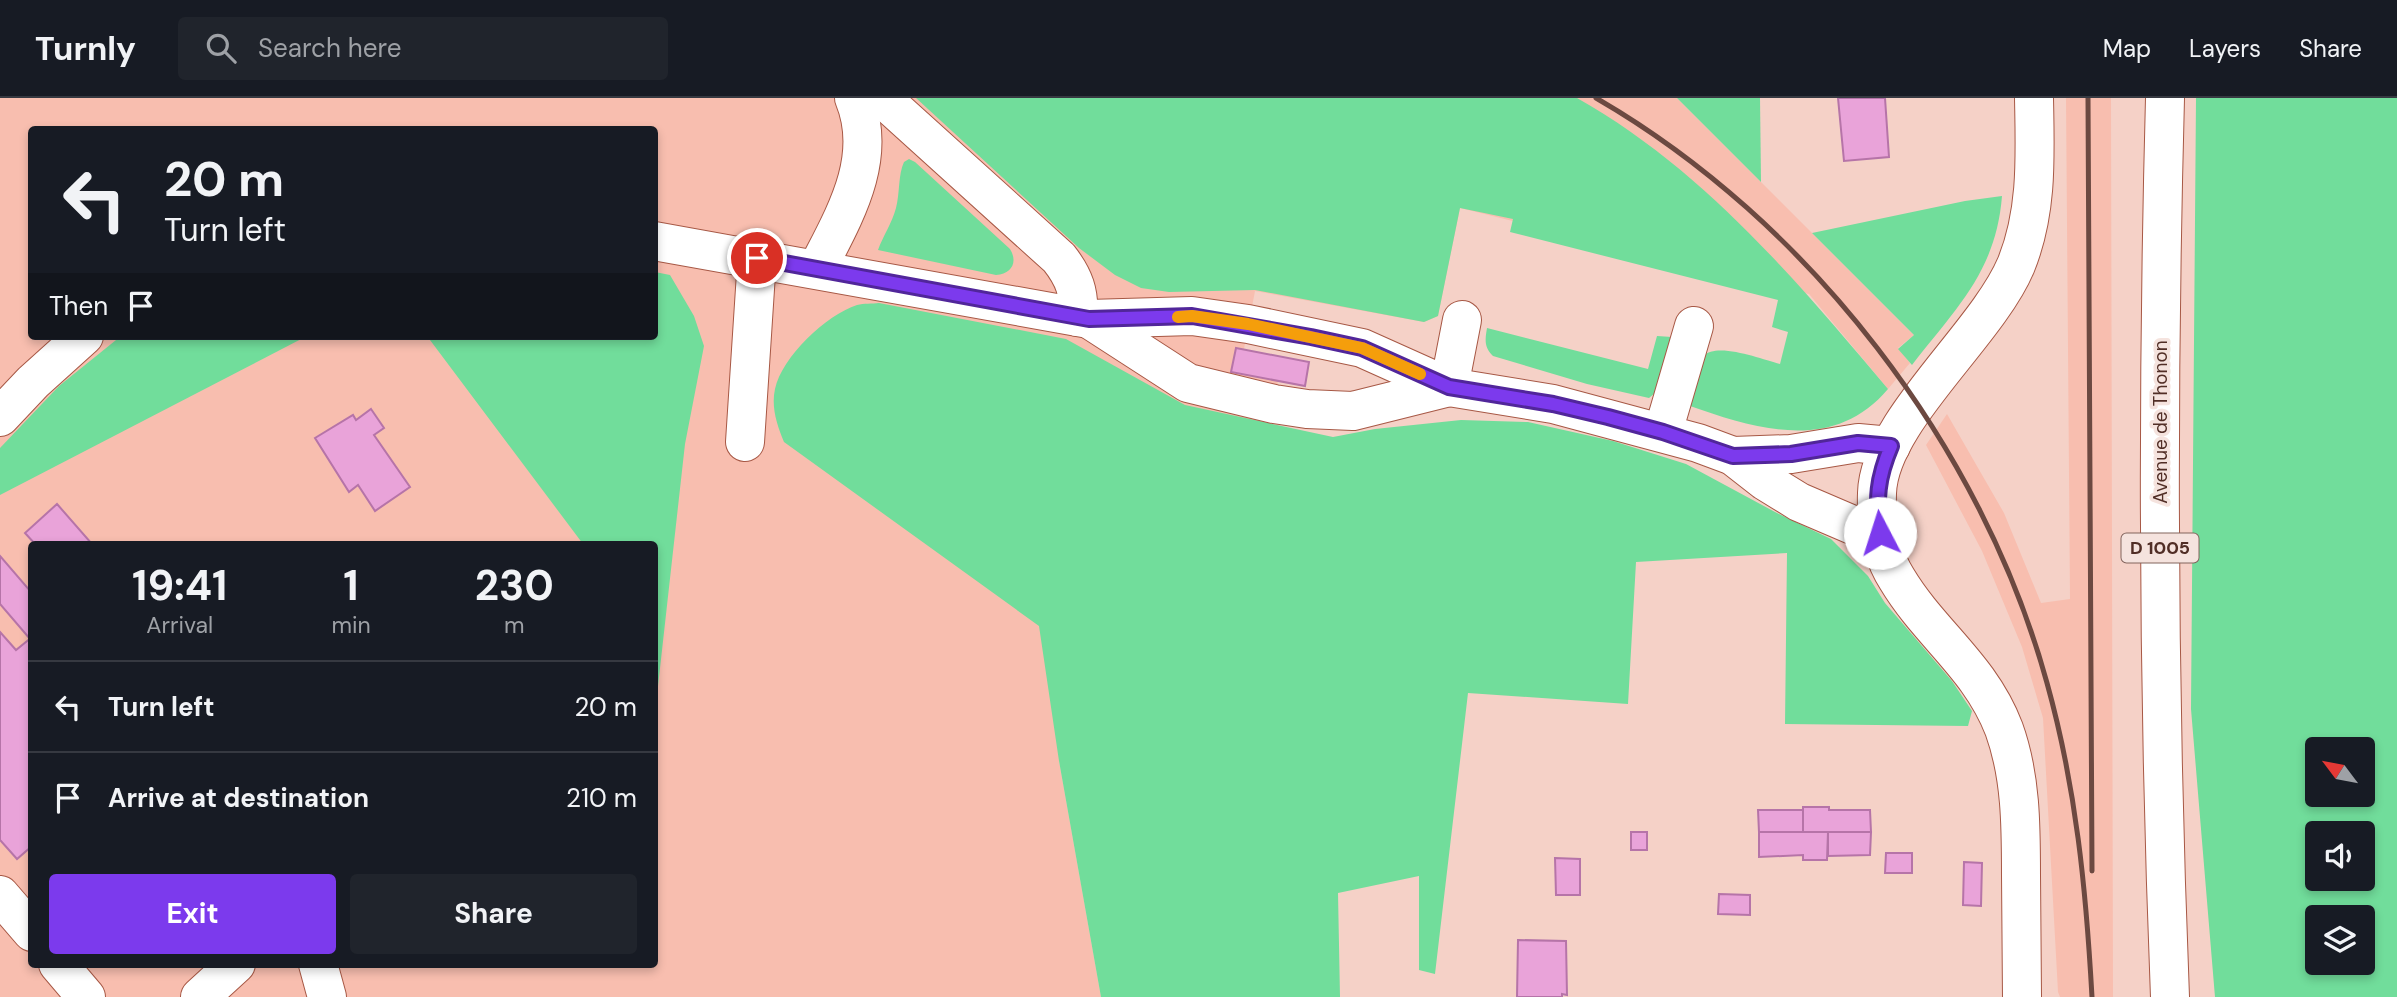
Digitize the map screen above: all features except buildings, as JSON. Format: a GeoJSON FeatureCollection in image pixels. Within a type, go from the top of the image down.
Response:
{"type":"FeatureCollection","features":[{"type":"Feature","properties":{"kind":"street"},"geometry":{"type":"LineString","coordinates":[[817,269],[856,190],[861,168],[861,124],[854,98]]}},
{"type":"Feature","properties":{"kind":"street"},"geometry":{"type":"LineString","coordinates":[[882,98],[1059,258],[1071,273],[1083,318],[1188,383],[1274,404],[1353,411],[1449,387]]}},
{"type":"Feature","properties":{"kind":"street"},"geometry":{"type":"LineString","coordinates":[[2022,997],[2020,810],[2015,770],[2004,730],[1978,679],[1896,579],[1880,533],[1877,489],[1891,446],[1918,404],[1990,310],[2015,267],[2024,243],[2034,195],[2034,98]]}},
{"type":"Feature","properties":{"kind":"street","name":"Avenue de Thonon"},"geometry":{"type":"LineString","coordinates":[[2165,98],[2160,383],[2160,601],[2163,816],[2170,997]]}},
{"type":"Feature","properties":{"kind":"street"},"geometry":{"type":"LineString","coordinates":[[658,242],[1083,318],[1192,316],[1248,324],[1362,348],[1449,387],[1553,404],[1663,432],[1733,456],[1765,481],[1800,502],[1855,526],[1880,533]]}},
{"type":"Feature","properties":{"kind":"street"},"geometry":{"type":"LineString","coordinates":[[745,442],[757,258]]}},
{"type":"Feature","properties":{"kind":"street"},"geometry":{"type":"LineString","coordinates":[[1449,387],[1462,320]]}},
{"type":"Feature","properties":{"kind":"street"},"geometry":{"type":"LineString","coordinates":[[1663,432],[1695,326]]}},
{"type":"Feature","properties":{"kind":"street"},"geometry":{"type":"LineString","coordinates":[[0,417],[41,374],[79,340]]}},
{"type":"Feature","properties":{"kind":"street"},"geometry":{"type":"LineString","coordinates":[[1733,456],[1791,454],[1858,443],[1891,446]]}},
{"type":"Feature","properties":{"kind":"street"},"geometry":{"type":"LineString","coordinates":[[0,895],[19,926]]}},
{"type":"Feature","properties":{"kind":"street"},"geometry":{"type":"LineString","coordinates":[[61,968],[84,996]]}},
{"type":"Feature","properties":{"kind":"street"},"geometry":{"type":"LineString","coordinates":[[200,997],[232,968]]}},
{"type":"Feature","properties":{"kind":"street"},"geometry":{"type":"LineString","coordinates":[[318,968],[327,997]]}},
{"type":"Feature","properties":{"kind":"shaded area"},"geometry":{"type":"Polygon","coordinates":[[[0,98],[1677,98],[1914,335],[1898,348],[1910,363],[1888,389],[1809,294],[1460,208],[1438,316],[1424,322],[1255,291],[1244,349],[1236,348],[1231,372],[1278,381],[1244,579],[1059,761],[1101,997],[0,997],[0,98]]]}},
{"type":"Feature","properties":{"kind":"shaded area"},"geometry":{"type":"Polygon","coordinates":[[[2066,98],[2111,98],[2113,997],[2060,997],[2058,992],[2043,718],[2022,647],[1982,551],[1926,445],[1947,414],[2004,513],[2041,603],[2070,599],[2066,98]]]}},
{"type":"Feature","properties":{"kind":"green space"},"geometry":{"type":"Polygon","coordinates":[[[916,98],[1577,98],[1623,126],[1707,193],[1782,268],[1888,389],[1867,409],[1844,422],[1820,429],[1768,428],[1690,406],[1703,356],[1710,352],[1729,351],[1780,364],[1788,332],[1772,327],[1778,300],[1510,232],[1513,219],[1460,208],[1438,316],[1424,322],[1255,290],[1169,292],[1141,288],[1115,275],[1079,248],[916,98]]]}},
{"type":"Feature","properties":{"kind":"green space"},"geometry":{"type":"Polygon","coordinates":[[[1677,98],[1760,98],[1761,182],[1677,98]]]}},
{"type":"Feature","properties":{"kind":"green space"},"geometry":{"type":"Polygon","coordinates":[[[2196,98],[2397,98],[2397,997],[2215,997],[2191,709],[2196,98]]]}},
{"type":"Feature","properties":{"kind":"green space"},"geometry":{"type":"Polygon","coordinates":[[[909,159],[1010,249],[1013,263],[1010,270],[996,275],[878,250],[896,208],[902,167],[909,159]]]}},
{"type":"Feature","properties":{"kind":"green space"},"geometry":{"type":"Polygon","coordinates":[[[2002,196],[1992,246],[1982,268],[1958,307],[1912,365],[1898,349],[1914,335],[1812,233],[1965,201],[2002,196]]]}},
{"type":"Feature","properties":{"kind":"green space"},"geometry":{"type":"Polygon","coordinates":[[[658,273],[670,275],[694,316],[704,346],[685,444],[658,686],[658,541],[581,541],[430,340],[658,340],[658,273]]]}},
{"type":"Feature","properties":{"kind":"green space"},"geometry":{"type":"Polygon","coordinates":[[[879,303],[1066,339],[1185,405],[1333,437],[1375,429],[1461,420],[1528,422],[1613,441],[1686,464],[1831,539],[1868,576],[1885,603],[1952,681],[1972,711],[1968,726],[1785,724],[1787,553],[1636,562],[1628,704],[1468,693],[1435,974],[1419,970],[1419,876],[1338,893],[1340,997],[1101,997],[1059,761],[1039,626],[784,442],[779,429],[774,409],[775,389],[786,364],[796,351],[819,328],[845,310],[860,304],[879,303]]]}},
{"type":"Feature","properties":{"kind":"green space"},"geometry":{"type":"Polygon","coordinates":[[[1487,328],[1648,369],[1657,336],[1672,337],[1661,388],[1649,398],[1587,384],[1493,356],[1486,343],[1487,328]]]}},
{"type":"Feature","properties":{"kind":"green space"},"geometry":{"type":"Polygon","coordinates":[[[116,340],[299,340],[0,495],[0,448],[59,386],[116,340]]]}},
{"type":"Feature","properties":{"kind":"railway"},"geometry":{"type":"LineString","coordinates":[[1596,98],[1674,149],[1747,208],[1815,275],[1877,348],[1932,426],[1979,509],[2018,595],[2057,722],[2078,838],[2092,997]]}},
{"type":"Feature","properties":{"kind":"railway"},"geometry":{"type":"LineString","coordinates":[[2088,98],[2092,871]]}},
{"type":"Feature","properties":{"kind":"slow traffic"},"geometry":{"type":"LineString","coordinates":[[1178,317],[1192,316],[1248,324],[1362,348],[1420,374]]}},
{"type":"Feature","properties":{"kind":"route"},"geometry":{"type":"LineString","coordinates":[[757,258],[1089,319],[1192,316],[1248,324],[1362,348],[1449,387],[1553,404],[1608,417],[1733,456],[1791,454],[1858,443],[1891,446],[1877,489],[1880,533]]}}]}
